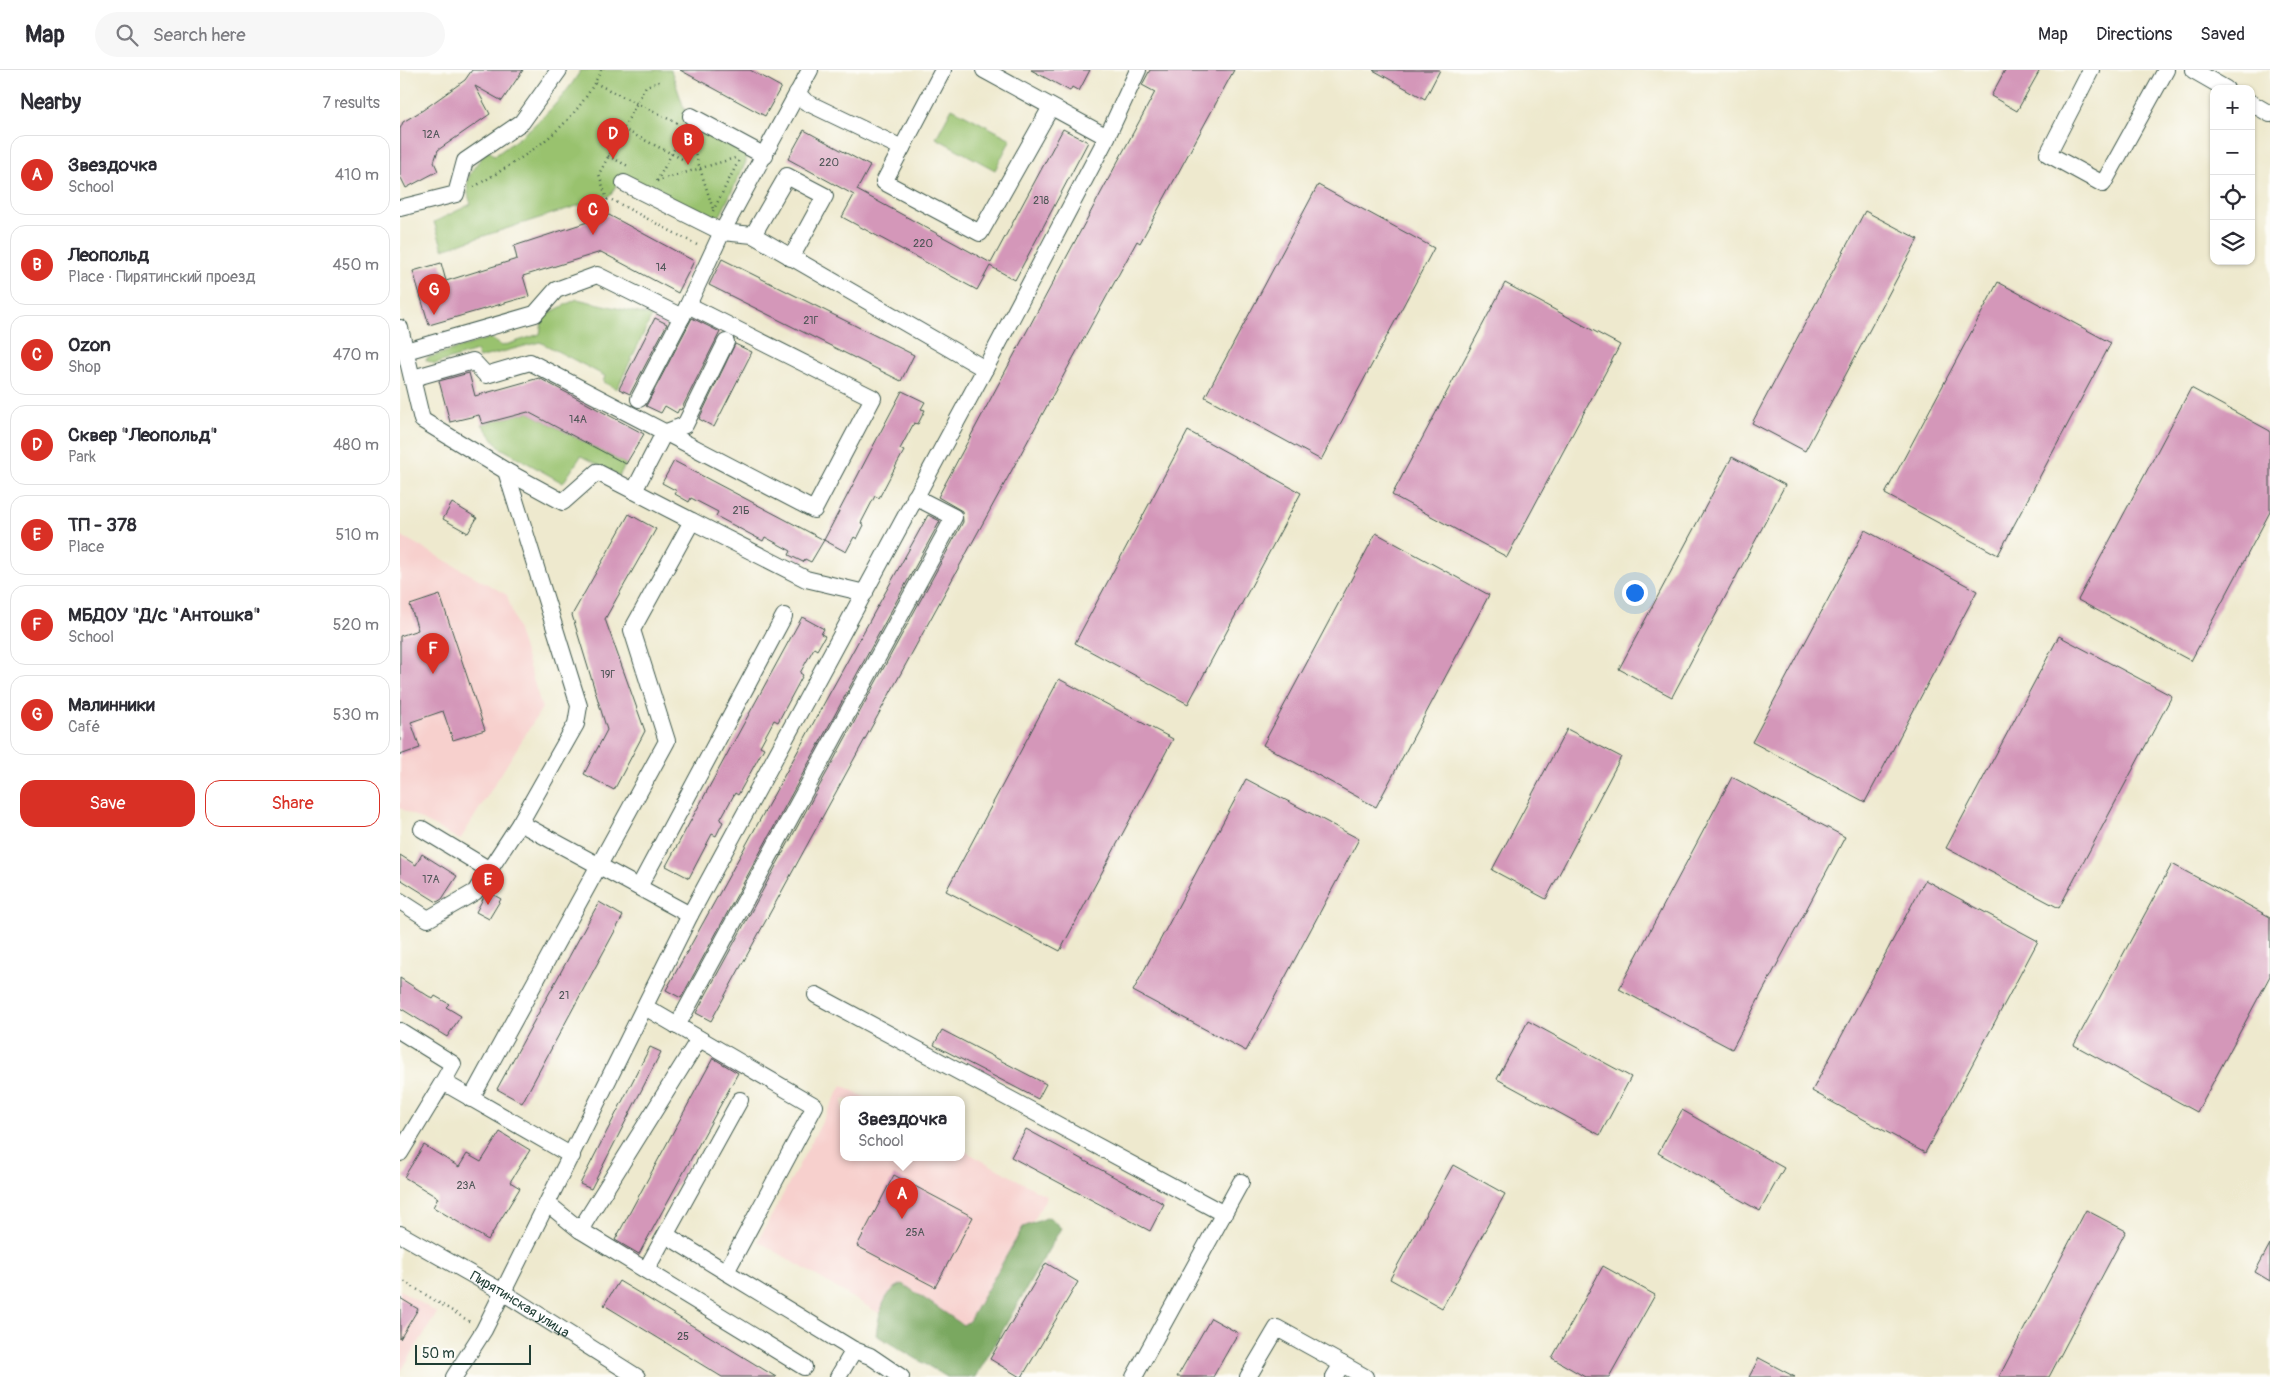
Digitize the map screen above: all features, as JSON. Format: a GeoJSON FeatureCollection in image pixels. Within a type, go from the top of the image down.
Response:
{"type":"FeatureCollection","features":[{"type":"Feature","properties":{"kind":"street"},"geometry":{"type":"LineString","coordinates":[[400,208],[456,194],[465,161],[522,122],[559,70]]}},
{"type":"Feature","properties":{"kind":"street"},"geometry":{"type":"LineString","coordinates":[[944,70],[884,182],[980,234],[1051,107]]}},
{"type":"Feature","properties":{"kind":"street"},"geometry":{"type":"LineString","coordinates":[[984,70],[1107,137]]}},
{"type":"Feature","properties":{"kind":"street"},"geometry":{"type":"LineString","coordinates":[[2091,70],[2048,154],[2103,184],[2166,70]]}},
{"type":"Feature","properties":{"kind":"street"},"geometry":{"type":"LineString","coordinates":[[2192,70],[2219,85]]}},
{"type":"Feature","properties":{"kind":"street"},"geometry":{"type":"LineString","coordinates":[[640,399],[685,311],[722,232],[765,156],[806,71]]}},
{"type":"Feature","properties":{"kind":"street"},"geometry":{"type":"LineString","coordinates":[[454,1377],[484,1330],[690,915],[865,593],[1107,137],[1131,72]]}},
{"type":"Feature","properties":{"kind":"street"},"geometry":{"type":"LineString","coordinates":[[797,93],[806,102],[902,148]]}},
{"type":"Feature","properties":{"kind":"street"},"geometry":{"type":"LineString","coordinates":[[2255,105],[2270,114]]}},
{"type":"Feature","properties":{"kind":"street"},"geometry":{"type":"LineString","coordinates":[[687,124],[765,156]]}},
{"type":"Feature","properties":{"kind":"street"},"geometry":{"type":"LineString","coordinates":[[753,235],[787,176],[825,196],[791,258]]}},
{"type":"Feature","properties":{"kind":"street"},"geometry":{"type":"LineString","coordinates":[[624,183],[710,218],[722,232],[753,235],[985,369]]}},
{"type":"Feature","properties":{"kind":"street"},"geometry":{"type":"LineString","coordinates":[[406,351],[535,314],[556,290],[597,274],[685,311],[873,398],[814,510],[530,362],[486,375],[473,361],[413,378]]}},
{"type":"Feature","properties":{"kind":"street"},"geometry":{"type":"LineString","coordinates":[[400,328],[422,420],[506,472],[563,502],[597,472],[806,579],[865,593]]}},
{"type":"Feature","properties":{"kind":"street"},"geometry":{"type":"LineString","coordinates":[[634,491],[664,433],[685,425],[726,342]]}},
{"type":"Feature","properties":{"kind":"street"},"geometry":{"type":"LineString","coordinates":[[400,901],[428,919],[475,892],[488,869],[520,822],[576,724],[579,706],[506,472]]}},
{"type":"Feature","properties":{"kind":"street"},"geometry":{"type":"LineString","coordinates":[[677,1026],[954,517],[916,497]]}},
{"type":"Feature","properties":{"kind":"street"},"geometry":{"type":"LineString","coordinates":[[472,1099],[667,741],[632,630],[692,521]]}},
{"type":"Feature","properties":{"kind":"street"},"geometry":{"type":"LineString","coordinates":[[639,887],[784,616]]}},
{"type":"Feature","properties":{"kind":"street"},"geometry":{"type":"LineString","coordinates":[[520,822],[690,915]]}},
{"type":"Feature","properties":{"kind":"street"},"geometry":{"type":"LineString","coordinates":[[422,829],[488,869]]}},
{"type":"Feature","properties":{"kind":"street"},"geometry":{"type":"LineString","coordinates":[[816,995],[1224,1214]]}},
{"type":"Feature","properties":{"kind":"street"},"geometry":{"type":"LineString","coordinates":[[645,1007],[815,1106],[726,1272]]}},
{"type":"Feature","properties":{"kind":"street"},"geometry":{"type":"LineString","coordinates":[[400,1031],[453,1064],[443,1082],[406,1130],[400,1153]]}},
{"type":"Feature","properties":{"kind":"street"},"geometry":{"type":"LineString","coordinates":[[580,1230],[699,1039]]}},
{"type":"Feature","properties":{"kind":"street"},"geometry":{"type":"LineString","coordinates":[[443,1082],[572,1156]]}},
{"type":"Feature","properties":{"kind":"street"},"geometry":{"type":"LineString","coordinates":[[646,1270],[740,1100]]}},
{"type":"Feature","properties":{"kind":"street"},"geometry":{"type":"LineString","coordinates":[[1134,1377],[1241,1182]]}},
{"type":"Feature","properties":{"kind":"street"},"geometry":{"type":"LineString","coordinates":[[548,1204],[580,1230],[804,1367]]}},
{"type":"Feature","properties":{"kind":"street","name":"Пирятинская улица"},"geometry":{"type":"LineString","coordinates":[[400,1234],[502,1292],[631,1375]]}},
{"type":"Feature","properties":{"kind":"street"},"geometry":{"type":"LineString","coordinates":[[666,1235],[854,1350],[870,1356],[901,1377]]}},
{"type":"Feature","properties":{"kind":"street"},"geometry":{"type":"LineString","coordinates":[[1248,1377],[1277,1328],[1338,1371],[1365,1377]]}},
{"type":"Feature","properties":{"kind":"street"},"geometry":{"type":"LineString","coordinates":[[838,1377],[854,1350]]}},
{"type":"Feature","properties":{"kind":"path"},"geometry":{"type":"LineString","coordinates":[[470,190],[536,150],[577,108],[595,83],[601,70]]}},
{"type":"Feature","properties":{"kind":"path"},"geometry":{"type":"LineString","coordinates":[[607,200],[599,174],[646,86],[659,82]]}},
{"type":"Feature","properties":{"kind":"path"},"geometry":{"type":"LineString","coordinates":[[595,83],[636,103],[687,124]]}},
{"type":"Feature","properties":{"kind":"path"},"geometry":{"type":"LineString","coordinates":[[687,124],[657,181],[740,156]]}},
{"type":"Feature","properties":{"kind":"path"},"geometry":{"type":"LineString","coordinates":[[687,124],[700,168],[710,218]]}},
{"type":"Feature","properties":{"kind":"path"},"geometry":{"type":"LineString","coordinates":[[622,129],[682,159]]}},
{"type":"Feature","properties":{"kind":"path"},"geometry":{"type":"LineString","coordinates":[[733,152],[740,156]]}},
{"type":"Feature","properties":{"kind":"path"},"geometry":{"type":"LineString","coordinates":[[710,218],[740,156]]}},
{"type":"Feature","properties":{"kind":"path"},"geometry":{"type":"LineString","coordinates":[[588,205],[610,199],[705,249]]}},
{"type":"Feature","properties":{"kind":"path"},"geometry":{"type":"LineString","coordinates":[[400,1279],[484,1330]]}},
{"type":"Feature","properties":{"kind":"shaded area"},"geometry":{"type":"Polygon","coordinates":[[[400,535],[507,595],[542,708],[460,840],[400,808],[400,535]]]}},
{"type":"Feature","properties":{"kind":"shaded area"},"geometry":{"type":"Polygon","coordinates":[[[842,1085],[863,1096],[840,1096],[840,1161],[965,1161],[965,1151],[1047,1196],[957,1360],[758,1241],[842,1085]]]}},
{"type":"Feature","properties":{"kind":"shaded area"},"geometry":{"type":"Polygon","coordinates":[[[400,1290],[437,1313],[400,1373],[400,1290]]]}},
{"type":"Feature","properties":{"kind":"green space"},"geometry":{"type":"Polygon","coordinates":[[[581,70],[671,70],[688,120],[746,155],[746,162],[721,214],[716,219],[707,218],[622,173],[611,195],[443,249],[434,222],[471,204],[467,188],[472,170],[486,152],[489,150],[494,156],[542,118],[563,95],[581,70]]]}},
{"type":"Feature","properties":{"kind":"green space"},"geometry":{"type":"Polygon","coordinates":[[[952,108],[1011,139],[995,170],[936,138],[952,108]]]}},
{"type":"Feature","properties":{"kind":"green space"},"geometry":{"type":"Polygon","coordinates":[[[577,299],[652,316],[617,389],[603,382],[605,376],[540,342],[479,358],[476,351],[435,364],[426,360],[427,358],[490,338],[502,346],[540,334],[543,316],[577,299]]]}},
{"type":"Feature","properties":{"kind":"green space"},"geometry":{"type":"Polygon","coordinates":[[[528,412],[626,464],[619,476],[581,456],[563,483],[499,447],[482,424],[528,412]]]}},
{"type":"Feature","properties":{"kind":"green space"},"geometry":{"type":"Polygon","coordinates":[[[1049,1217],[1061,1228],[976,1377],[947,1377],[876,1335],[880,1312],[886,1298],[896,1287],[903,1284],[963,1325],[969,1321],[1023,1227],[1049,1217]]]}},
{"type":"Feature","properties":{"kind":"building"},"geometry":{"type":"Polygon","coordinates":[[[472,70],[523,70],[502,101],[475,86],[490,114],[438,150],[434,162],[438,171],[406,188],[400,176],[400,129],[403,122],[465,80],[472,70]]]}},
{"type":"Feature","properties":{"kind":"building"},"geometry":{"type":"Polygon","coordinates":[[[680,70],[750,70],[781,87],[765,116],[680,70]]]}},
{"type":"Feature","properties":{"kind":"building"},"geometry":{"type":"Polygon","coordinates":[[[1031,70],[1090,70],[1079,91],[1072,87],[1070,91],[1031,70]]]}},
{"type":"Feature","properties":{"kind":"building"},"geometry":{"type":"Polygon","coordinates":[[[1150,70],[1234,70],[1140,243],[1137,241],[711,1021],[696,1013],[963,522],[962,511],[938,497],[1155,92],[1142,85],[1150,70]]]}},
{"type":"Feature","properties":{"kind":"building"},"geometry":{"type":"Polygon","coordinates":[[[1373,70],[1440,70],[1425,99],[1373,70]]]}},
{"type":"Feature","properties":{"kind":"building"},"geometry":{"type":"Polygon","coordinates":[[[2005,70],[2040,70],[2017,111],[1991,96],[2005,70]]]}},
{"type":"Feature","properties":{"kind":"building"},"geometry":{"type":"Polygon","coordinates":[[[1063,129],[1088,142],[1015,280],[990,266],[977,290],[842,217],[854,195],[788,159],[804,130],[870,166],[857,190],[991,263],[1063,129]]]}},
{"type":"Feature","properties":{"kind":"building"},"geometry":{"type":"Polygon","coordinates":[[[1318,185],[1434,248],[1321,460],[1205,397],[1318,185]]]}},
{"type":"Feature","properties":{"kind":"building"},"geometry":{"type":"Polygon","coordinates":[[[1865,211],[1918,239],[1805,451],[1752,423],[1865,211]]]}},
{"type":"Feature","properties":{"kind":"building"},"geometry":{"type":"Polygon","coordinates":[[[609,215],[694,261],[678,293],[601,252],[523,276],[529,296],[429,325],[413,271],[441,263],[446,281],[517,259],[514,246],[609,215]]]}},
{"type":"Feature","properties":{"kind":"building"},"geometry":{"type":"Polygon","coordinates":[[[722,259],[914,355],[901,381],[709,285],[722,259]]]}},
{"type":"Feature","properties":{"kind":"building"},"geometry":{"type":"Polygon","coordinates":[[[1998,282],[2111,343],[1998,555],[1885,494],[1998,282]]]}},
{"type":"Feature","properties":{"kind":"building"},"geometry":{"type":"Polygon","coordinates":[[[1505,283],[1620,345],[1507,557],[1392,495],[1505,283]]]}},
{"type":"Feature","properties":{"kind":"building"},"geometry":{"type":"Polygon","coordinates":[[[655,318],[667,324],[630,394],[619,389],[655,318]]]}},
{"type":"Feature","properties":{"kind":"building"},"geometry":{"type":"Polygon","coordinates":[[[692,318],[720,332],[681,410],[679,409],[677,413],[665,406],[661,413],[646,406],[692,318]]]}},
{"type":"Feature","properties":{"kind":"building"},"geometry":{"type":"Polygon","coordinates":[[[735,344],[752,352],[714,427],[699,419],[735,344]]]}},
{"type":"Feature","properties":{"kind":"building"},"geometry":{"type":"Polygon","coordinates":[[[469,373],[475,396],[539,378],[644,434],[626,464],[528,412],[482,424],[479,415],[450,422],[439,381],[469,373]]]}},
{"type":"Feature","properties":{"kind":"building"},"geometry":{"type":"Polygon","coordinates":[[[2191,388],[2270,431],[2270,512],[2191,661],[2078,600],[2191,388]]]}},
{"type":"Feature","properties":{"kind":"building"},"geometry":{"type":"Polygon","coordinates":[[[902,391],[925,402],[921,409],[925,410],[918,424],[914,423],[900,449],[904,451],[879,498],[875,496],[861,523],[864,525],[857,539],[854,537],[846,552],[824,540],[902,391]]]}},
{"type":"Feature","properties":{"kind":"building"},"geometry":{"type":"Polygon","coordinates":[[[1188,431],[1301,493],[1188,704],[1075,643],[1188,431]]]}},
{"type":"Feature","properties":{"kind":"building"},"geometry":{"type":"Polygon","coordinates":[[[1732,457],[1785,485],[1672,697],[1619,669],[1732,457]]]}},
{"type":"Feature","properties":{"kind":"building"},"geometry":{"type":"Polygon","coordinates":[[[674,461],[824,540],[811,562],[805,559],[803,562],[789,555],[791,551],[765,537],[763,541],[716,516],[718,512],[691,498],[689,502],[675,494],[677,491],[662,483],[674,461]]]}},
{"type":"Feature","properties":{"kind":"building"},"geometry":{"type":"Polygon","coordinates":[[[452,503],[477,518],[468,533],[443,519],[452,503]]]}},
{"type":"Feature","properties":{"kind":"building"},"geometry":{"type":"Polygon","coordinates":[[[629,514],[656,529],[605,619],[645,731],[614,790],[584,774],[607,730],[572,615],[629,514]]]}},
{"type":"Feature","properties":{"kind":"building"},"geometry":{"type":"Polygon","coordinates":[[[928,515],[940,521],[681,998],[666,990],[928,515]]]}},
{"type":"Feature","properties":{"kind":"building"},"geometry":{"type":"Polygon","coordinates":[[[1865,530],[1977,591],[1865,802],[1752,742],[1865,530]]]}},
{"type":"Feature","properties":{"kind":"building"},"geometry":{"type":"Polygon","coordinates":[[[1376,533],[1489,595],[1376,807],[1263,745],[1376,533]]]}},
{"type":"Feature","properties":{"kind":"building"},"geometry":{"type":"Polygon","coordinates":[[[440,595],[485,730],[453,740],[443,711],[411,722],[420,748],[400,755],[400,636],[418,630],[410,605],[440,595]]]}},
{"type":"Feature","properties":{"kind":"building"},"geometry":{"type":"Polygon","coordinates":[[[802,617],[824,629],[821,634],[825,636],[817,650],[814,648],[800,673],[803,675],[778,722],[774,720],[760,746],[764,748],[738,795],[735,793],[720,820],[723,822],[716,836],[712,834],[689,878],[666,866],[802,617]]]}},
{"type":"Feature","properties":{"kind":"building"},"geometry":{"type":"Polygon","coordinates":[[[2059,636],[2172,696],[2059,908],[1946,848],[2059,636]]]}},
{"type":"Feature","properties":{"kind":"building"},"geometry":{"type":"Polygon","coordinates":[[[1059,679],[1173,739],[1060,951],[946,891],[1059,679]]]}},
{"type":"Feature","properties":{"kind":"building"},"geometry":{"type":"Polygon","coordinates":[[[1567,729],[1621,757],[1546,899],[1492,870],[1567,729]]]}},
{"type":"Feature","properties":{"kind":"building"},"geometry":{"type":"Polygon","coordinates":[[[1732,777],[1845,837],[1732,1049],[1619,989],[1732,777]]]}},
{"type":"Feature","properties":{"kind":"building"},"geometry":{"type":"Polygon","coordinates":[[[1246,779],[1359,839],[1246,1051],[1133,991],[1246,779]]]}},
{"type":"Feature","properties":{"kind":"building"},"geometry":{"type":"Polygon","coordinates":[[[422,854],[457,876],[442,899],[437,902],[400,879],[400,855],[416,865],[422,854]]]}},
{"type":"Feature","properties":{"kind":"building"},"geometry":{"type":"Polygon","coordinates":[[[2172,864],[2270,917],[2270,976],[2197,1112],[2074,1045],[2172,864]]]}},
{"type":"Feature","properties":{"kind":"building"},"geometry":{"type":"Polygon","coordinates":[[[1925,880],[2038,941],[1925,1153],[1812,1091],[1925,880]]]}},
{"type":"Feature","properties":{"kind":"building"},"geometry":{"type":"Polygon","coordinates":[[[487,891],[501,899],[489,919],[476,912],[487,891]]]}},
{"type":"Feature","properties":{"kind":"building"},"geometry":{"type":"Polygon","coordinates":[[[599,902],[623,916],[522,1103],[497,1089],[599,902]]]}},
{"type":"Feature","properties":{"kind":"building"},"geometry":{"type":"Polygon","coordinates":[[[400,978],[433,999],[435,996],[449,1004],[446,1007],[461,1016],[447,1037],[400,1008],[400,978]]]}},
{"type":"Feature","properties":{"kind":"building"},"geometry":{"type":"Polygon","coordinates":[[[1528,1021],[1631,1077],[1600,1135],[1497,1079],[1528,1021]]]}},
{"type":"Feature","properties":{"kind":"building"},"geometry":{"type":"Polygon","coordinates":[[[942,1030],[1046,1084],[1038,1099],[934,1045],[942,1030]]]}},
{"type":"Feature","properties":{"kind":"building"},"geometry":{"type":"Polygon","coordinates":[[[650,1047],[661,1052],[591,1189],[580,1184],[650,1047]]]}},
{"type":"Feature","properties":{"kind":"building"},"geometry":{"type":"Polygon","coordinates":[[[713,1058],[738,1073],[639,1254],[615,1240],[713,1058]]]}},
{"type":"Feature","properties":{"kind":"building"},"geometry":{"type":"Polygon","coordinates":[[[1682,1110],[1784,1168],[1760,1211],[1658,1153],[1682,1110]]]}},
{"type":"Feature","properties":{"kind":"building"},"geometry":{"type":"Polygon","coordinates":[[[1026,1129],[1164,1204],[1150,1231],[1011,1157],[1026,1129]]]}},
{"type":"Feature","properties":{"kind":"building"},"geometry":{"type":"Polygon","coordinates":[[[500,1132],[530,1150],[510,1182],[520,1188],[488,1240],[433,1207],[438,1198],[404,1177],[424,1145],[459,1167],[467,1154],[481,1162],[500,1132]]]}},
{"type":"Feature","properties":{"kind":"building"},"geometry":{"type":"Polygon","coordinates":[[[1453,1165],[1505,1194],[1442,1308],[1390,1279],[1453,1165]]]}},
{"type":"Feature","properties":{"kind":"building"},"geometry":{"type":"Polygon","coordinates":[[[894,1175],[973,1217],[935,1287],[857,1246],[894,1175]]]}},
{"type":"Feature","properties":{"kind":"building"},"geometry":{"type":"Polygon","coordinates":[[[2086,1210],[2126,1231],[2049,1377],[1999,1377],[2086,1210]]]}},
{"type":"Feature","properties":{"kind":"building"},"geometry":{"type":"Polygon","coordinates":[[[2270,1244],[2270,1281],[2255,1272],[2270,1244]]]}},
{"type":"Feature","properties":{"kind":"building"},"geometry":{"type":"Polygon","coordinates":[[[1046,1263],[1078,1282],[1022,1377],[1020,1377],[990,1359],[1046,1263]]]}},
{"type":"Feature","properties":{"kind":"building"},"geometry":{"type":"Polygon","coordinates":[[[1603,1266],[1655,1295],[1609,1377],[1585,1377],[1552,1358],[1603,1266]]]}},
{"type":"Feature","properties":{"kind":"building"},"geometry":{"type":"Polygon","coordinates":[[[619,1281],[776,1377],[722,1377],[604,1305],[619,1281]]]}},
{"type":"Feature","properties":{"kind":"building"},"geometry":{"type":"Polygon","coordinates":[[[400,1298],[418,1309],[400,1339],[400,1298]]]}},
{"type":"Feature","properties":{"kind":"building"},"geometry":{"type":"Polygon","coordinates":[[[1211,1318],[1238,1333],[1213,1377],[1177,1377],[1211,1318]]]}},
{"type":"Feature","properties":{"kind":"building"},"geometry":{"type":"Polygon","coordinates":[[[1759,1358],[1795,1377],[1749,1377],[1759,1358]]]}},
{"type":"Feature","properties":{"kind":"place","name":"Сквер \"Леопольд\""},"geometry":{"type":"Point","coordinates":[613,159]}},
{"type":"Feature","properties":{"kind":"place","name":"Леопольд"},"geometry":{"type":"Point","coordinates":[688,165]}},
{"type":"Feature","properties":{"kind":"place","name":"Ozon"},"geometry":{"type":"Point","coordinates":[593,235]}},
{"type":"Feature","properties":{"kind":"place","name":"Малинники"},"geometry":{"type":"Point","coordinates":[434,315]}},
{"type":"Feature","properties":{"kind":"place","name":"МБДОУ \"Д/с \"Антошка\""},"geometry":{"type":"Point","coordinates":[433,674]}},
{"type":"Feature","properties":{"kind":"place","name":"ТП - 378"},"geometry":{"type":"Point","coordinates":[488,905]}},
{"type":"Feature","properties":{"kind":"place","name":"Звездочка"},"geometry":{"type":"Point","coordinates":[902,1219]}}]}
